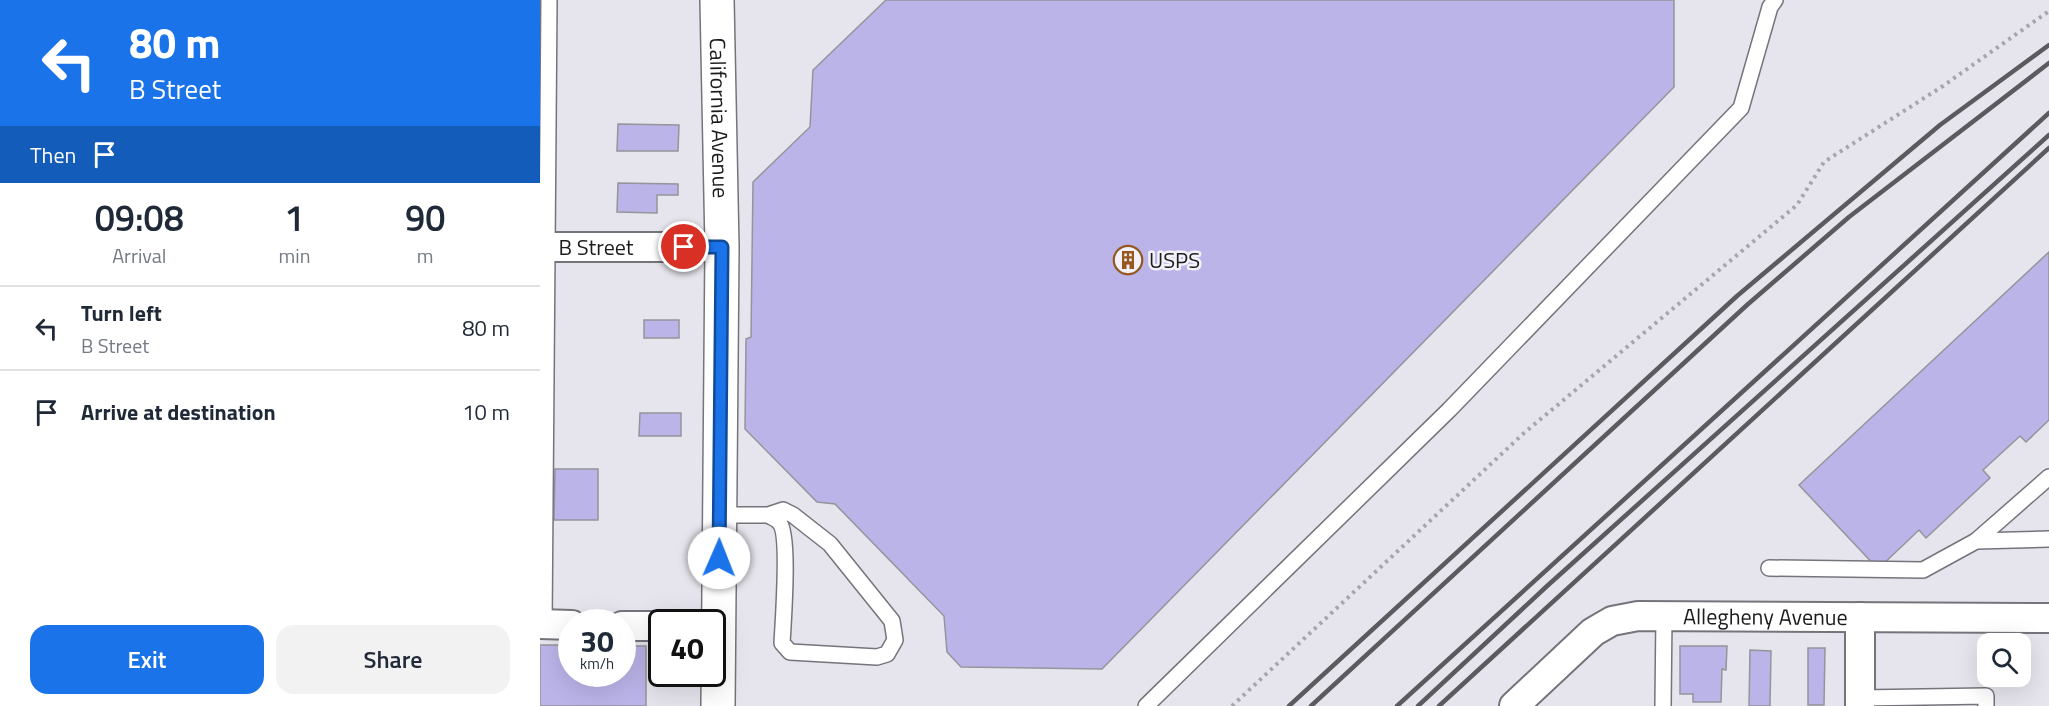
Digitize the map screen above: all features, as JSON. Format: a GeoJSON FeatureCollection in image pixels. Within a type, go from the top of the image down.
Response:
{"type":"FeatureCollection","features":[{"type":"Feature","properties":{"kind":"street","name":"California Avenue"},"geometry":{"type":"LineString","coordinates":[[716,609],[720,515],[722,247],[717,0]]}},
{"type":"Feature","properties":{"kind":"street","name":"B Street"},"geometry":{"type":"LineString","coordinates":[[543,247],[722,247]]}},
{"type":"Feature","properties":{"kind":"street","name":"Allegheny Avenue"},"geometry":{"type":"LineString","coordinates":[[1514,706],[1593,632],[1612,621],[1664,615],[2049,618]]}},
{"type":"Feature","properties":{"kind":"street"},"geometry":{"type":"LineString","coordinates":[[1860,617],[1860,702]]}},
{"type":"Feature","properties":{"kind":"street"},"geometry":{"type":"LineString","coordinates":[[542,624],[558,625]]}},
{"type":"Feature","properties":{"kind":"street","name":"California Avenue"},"geometry":{"type":"LineString","coordinates":[[717,687],[718,706]]}},
{"type":"Feature","properties":{"kind":"lane"},"geometry":{"type":"LineString","coordinates":[[542,624],[543,247],[549,0]]}},
{"type":"Feature","properties":{"kind":"lane"},"geometry":{"type":"LineString","coordinates":[[1146,706],[1449,410],[1741,108],[1770,7],[1775,0]]}},
{"type":"Feature","properties":{"kind":"lane"},"geometry":{"type":"LineString","coordinates":[[1769,568],[1923,570],[1976,542],[2049,477]]}},
{"type":"Feature","properties":{"kind":"lane"},"geometry":{"type":"LineString","coordinates":[[720,515],[768,515],[783,510],[793,515],[830,544],[892,621],[895,640],[887,654],[877,657],[790,652],[782,643],[785,578],[783,530],[780,523],[768,515]]}},
{"type":"Feature","properties":{"kind":"lane"},"geometry":{"type":"LineString","coordinates":[[1976,542],[2049,539]]}},
{"type":"Feature","properties":{"kind":"lane"},"geometry":{"type":"LineString","coordinates":[[1663,706],[1664,615]]}},
{"type":"Feature","properties":{"kind":"lane"},"geometry":{"type":"LineString","coordinates":[[1860,702],[1986,696],[1986,706]]}},
{"type":"Feature","properties":{"kind":"path"},"geometry":{"type":"LineString","coordinates":[[1232,706],[1524,433],[1797,205],[1824,162],[1943,86],[2049,11]]}},
{"type":"Feature","properties":{"kind":"building","name":"USPS"},"geometry":{"type":"Polygon","coordinates":[[[886,0],[1674,0],[1674,87],[1102,669],[961,667],[947,652],[944,616],[835,504],[817,502],[745,429],[746,339],[751,337],[753,182],[810,127],[813,70],[886,0]]]}},
{"type":"Feature","properties":{"kind":"building"},"geometry":{"type":"Polygon","coordinates":[[[618,124],[679,125],[678,151],[617,151],[618,124]]]}},
{"type":"Feature","properties":{"kind":"building"},"geometry":{"type":"Polygon","coordinates":[[[618,183],[678,184],[678,195],[657,195],[657,213],[617,212],[618,183]]]}},
{"type":"Feature","properties":{"kind":"building"},"geometry":{"type":"Polygon","coordinates":[[[2049,252],[2049,420],[2026,442],[2020,436],[1983,470],[1990,478],[1926,538],[1919,530],[1878,569],[1799,485],[2049,252]]]}},
{"type":"Feature","properties":{"kind":"building"},"geometry":{"type":"Polygon","coordinates":[[[644,320],[679,320],[679,338],[644,338],[644,320]]]}},
{"type":"Feature","properties":{"kind":"building"},"geometry":{"type":"Polygon","coordinates":[[[640,413],[681,413],[681,436],[639,436],[640,413]]]}},
{"type":"Feature","properties":{"kind":"building"},"geometry":{"type":"Polygon","coordinates":[[[555,469],[598,469],[598,520],[554,520],[555,469]]]}},
{"type":"Feature","properties":{"kind":"building"},"geometry":{"type":"Polygon","coordinates":[[[540,645],[558,645],[558,687],[636,687],[636,646],[646,646],[646,706],[540,706],[540,645]]]}},
{"type":"Feature","properties":{"kind":"building"},"geometry":{"type":"Polygon","coordinates":[[[1680,646],[1727,646],[1726,670],[1722,669],[1721,702],[1693,702],[1693,694],[1680,694],[1680,646]]]}},
{"type":"Feature","properties":{"kind":"building"},"geometry":{"type":"Polygon","coordinates":[[[1808,648],[1825,648],[1824,705],[1808,705],[1808,648]]]}},
{"type":"Feature","properties":{"kind":"building"},"geometry":{"type":"Polygon","coordinates":[[[1750,650],[1771,651],[1770,706],[1749,706],[1750,650]]]}},
{"type":"Feature","properties":{"kind":"railway"},"geometry":{"type":"LineString","coordinates":[[1289,706],[1737,296],[1940,125],[2049,45]]}},
{"type":"Feature","properties":{"kind":"railway"},"geometry":{"type":"LineString","coordinates":[[1311,706],[1747,305],[1849,217],[2049,63]]}},
{"type":"Feature","properties":{"kind":"railway"},"geometry":{"type":"LineString","coordinates":[[1397,706],[2049,113]]}},
{"type":"Feature","properties":{"kind":"railway"},"geometry":{"type":"LineString","coordinates":[[1418,706],[1546,587],[2049,135]]}},
{"type":"Feature","properties":{"kind":"railway"},"geometry":{"type":"LineString","coordinates":[[1439,706],[2049,148]]}},
{"type":"Feature","properties":{"kind":"place","name":"USPS"},"geometry":{"type":"Point","coordinates":[1128,260]}},
{"type":"Feature","properties":{"kind":"route"},"geometry":{"type":"LineString","coordinates":[[684,247],[722,247],[719,558]]}}]}
